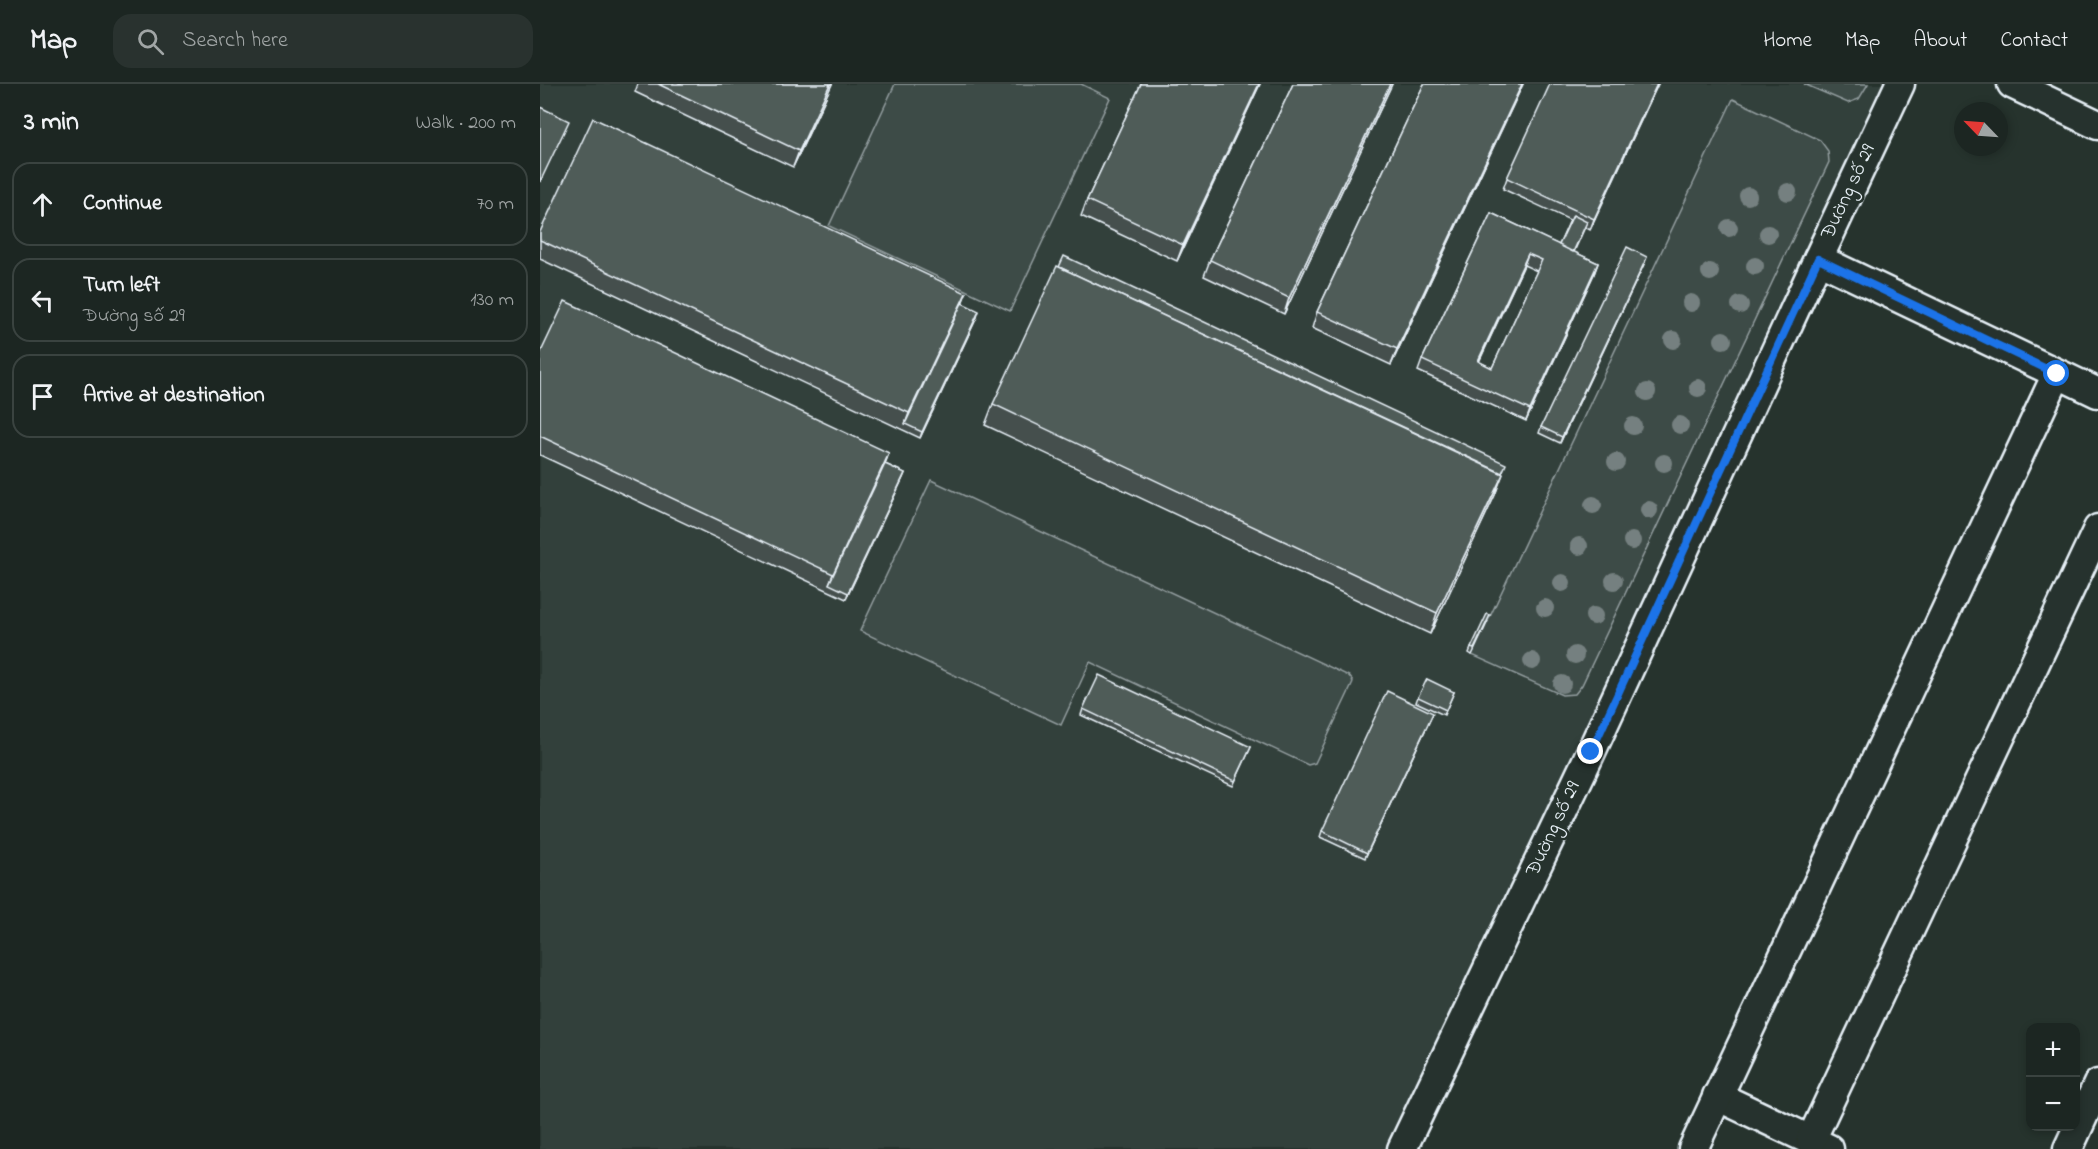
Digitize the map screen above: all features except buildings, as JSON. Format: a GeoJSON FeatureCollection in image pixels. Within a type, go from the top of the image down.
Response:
{"type":"FeatureCollection","features":[{"type":"Feature","properties":{"kind":"street","name":"Đường số 29"},"geometry":{"type":"LineString","coordinates":[[1402,1149],[1591,752],[1900,84]]}},
{"type":"Feature","properties":{"kind":"street"},"geometry":{"type":"LineString","coordinates":[[2012,84],[2098,125]]}},
{"type":"Feature","properties":{"kind":"street"},"geometry":{"type":"LineString","coordinates":[[1818,259],[2098,393]]}},
{"type":"Feature","properties":{"kind":"street"},"geometry":{"type":"LineString","coordinates":[[1693,1149],[2057,374]]}},
{"type":"Feature","properties":{"kind":"street"},"geometry":{"type":"LineString","coordinates":[[1717,1096],[1820,1145],[2098,529]]}},
{"type":"Feature","properties":{"kind":"street"},"geometry":{"type":"LineString","coordinates":[[2068,1149],[2098,1084]]}},
{"type":"Feature","properties":{"kind":"shaded area"},"geometry":{"type":"Polygon","coordinates":[[[540,84],[1899,84],[1398,1149],[540,1149],[540,84]]]}},
{"type":"Feature","properties":{"kind":"shaded area"},"geometry":{"type":"Polygon","coordinates":[[[895,84],[1081,84],[1110,98],[1010,311],[829,226],[895,84]]]}},
{"type":"Feature","properties":{"kind":"shaded area"},"geometry":{"type":"Polygon","coordinates":[[[1804,84],[1868,84],[1859,99],[1848,103],[1804,84]]]}},
{"type":"Feature","properties":{"kind":"shaded area"},"geometry":{"type":"Polygon","coordinates":[[[1733,99],[1820,140],[1828,151],[1829,162],[1582,685],[1575,694],[1562,695],[1472,655],[1733,99]]]}},
{"type":"Feature","properties":{"kind":"shaded area"},"geometry":{"type":"Polygon","coordinates":[[[931,480],[1349,676],[1353,681],[1352,685],[1315,763],[1308,765],[1090,662],[1061,725],[860,631],[931,480]]]}},
{"type":"Feature","properties":{"kind":"route"},"geometry":{"type":"LineString","coordinates":[[1591,752],[1818,259],[2057,374]]}}]}
